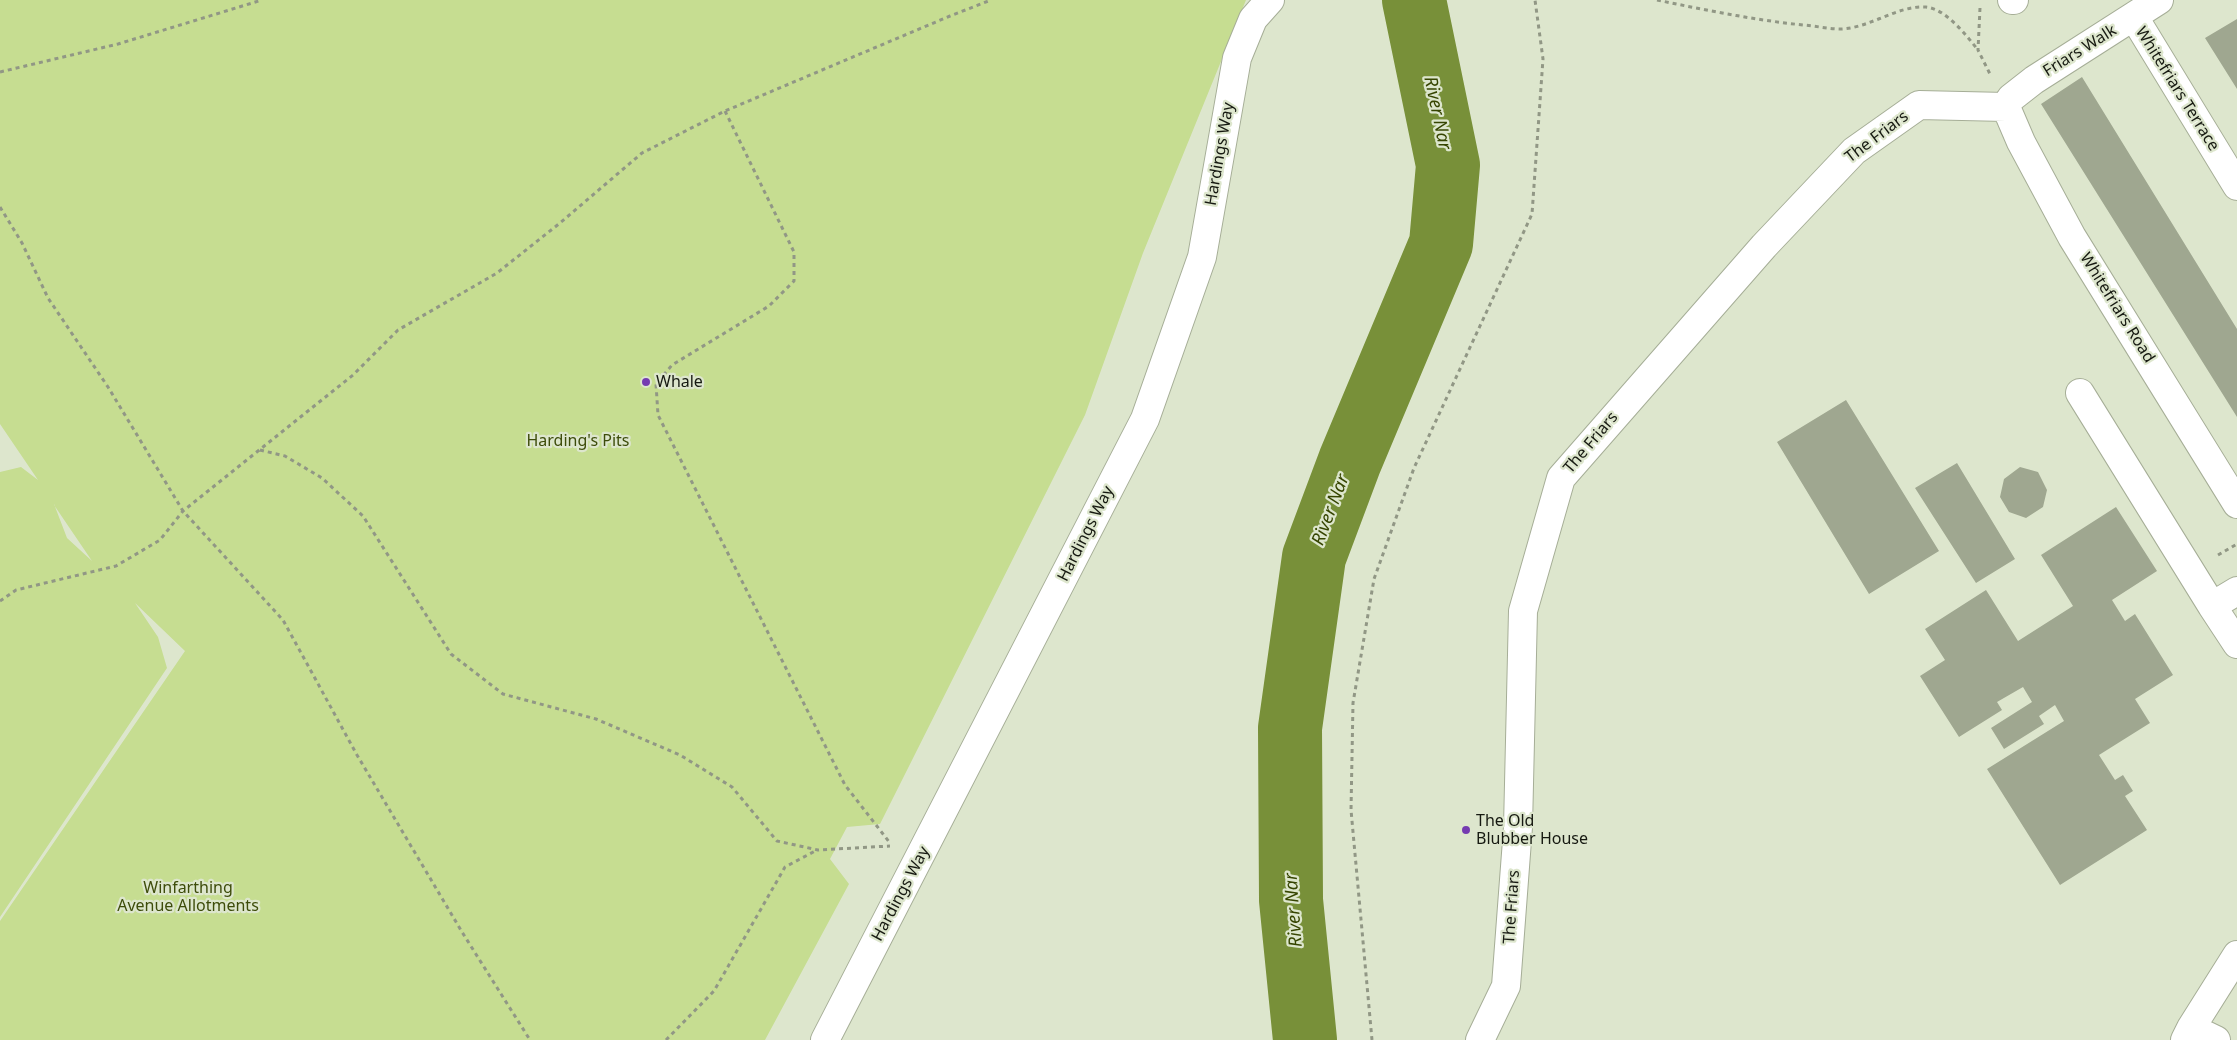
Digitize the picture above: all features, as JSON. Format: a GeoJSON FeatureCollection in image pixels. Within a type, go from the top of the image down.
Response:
{"type":"FeatureCollection","features":[{"type":"Feature","properties":{"kind":"street","name":"Hardings Way"},"geometry":{"type":"LineString","coordinates":[[825,1040],[1145,419],[1202,257],[1237,58],[1253,19],[1270,0]]}},
{"type":"Feature","properties":{"kind":"street","name":"Friars Walk"},"geometry":{"type":"LineString","coordinates":[[2009,102],[2034,80],[2159,0]]}},
{"type":"Feature","properties":{"kind":"street","name":"Whitefriars Terrace"},"geometry":{"type":"LineString","coordinates":[[2134,17],[2237,186]]}},
{"type":"Feature","properties":{"kind":"street","name":"Whitefriars Road"},"geometry":{"type":"LineString","coordinates":[[2009,102],[2020,142],[2072,237],[2237,504]]}},
{"type":"Feature","properties":{"kind":"street","name":"The Friars"},"geometry":{"type":"LineString","coordinates":[[1480,1040],[1506,986],[1518,827],[1523,611],[1561,478],[1764,246],[1854,151],[1920,106],[2009,102]]}},
{"type":"Feature","properties":{"kind":"street"},"geometry":{"type":"LineString","coordinates":[[2080,393],[2237,644]]}},
{"type":"Feature","properties":{"kind":"street"},"geometry":{"type":"LineString","coordinates":[[2212,606],[2237,591]]}},
{"type":"Feature","properties":{"kind":"street"},"geometry":{"type":"LineString","coordinates":[[2216,1040],[2188,1034],[2237,955]]}},
{"type":"Feature","properties":{"kind":"path"},"geometry":{"type":"LineString","coordinates":[[0,72],[118,44],[262,0]]}},
{"type":"Feature","properties":{"kind":"path"},"geometry":{"type":"LineString","coordinates":[[0,601],[16,590],[116,566],[160,540],[182,511],[353,375],[398,330],[497,273],[560,223],[642,153],[725,111],[941,19],[991,0]]}},
{"type":"Feature","properties":{"kind":"path"},"geometry":{"type":"LineString","coordinates":[[1372,1040],[1351,810],[1353,703],[1374,578],[1408,486],[1532,214],[1543,59],[1535,0]]}},
{"type":"Feature","properties":{"kind":"path"},"geometry":{"type":"LineString","coordinates":[[1657,0],[1774,22],[1842,29],[1871,23],[1893,12],[1926,7],[1943,15],[1960,27],[1978,50],[1994,83],[2009,102]]}},
{"type":"Feature","properties":{"kind":"path"},"geometry":{"type":"LineString","coordinates":[[1978,50],[1981,0]]}},
{"type":"Feature","properties":{"kind":"path"},"geometry":{"type":"LineString","coordinates":[[725,111],[794,252],[794,281],[769,306],[672,365],[656,384],[658,415],[845,785],[892,846]]}},
{"type":"Feature","properties":{"kind":"path"},"geometry":{"type":"LineString","coordinates":[[0,207],[22,243],[48,298],[108,387],[182,511],[283,620],[357,755],[462,932],[530,1040]]}},
{"type":"Feature","properties":{"kind":"path"},"geometry":{"type":"LineString","coordinates":[[260,450],[285,456],[322,478],[363,516],[451,654],[503,694],[596,718],[680,755],[732,787],[777,841],[818,850],[892,846]]}},
{"type":"Feature","properties":{"kind":"path"},"geometry":{"type":"LineString","coordinates":[[888,854],[897,837]]}},
{"type":"Feature","properties":{"kind":"path"},"geometry":{"type":"LineString","coordinates":[[666,1040],[714,991],[785,867],[818,850]]}},
{"type":"Feature","properties":{"kind":"green space","name":"Harding's Pits"},"geometry":{"type":"Polygon","coordinates":[[[0,0],[1246,0],[1143,253],[1085,415],[880,824],[847,827],[830,859],[849,884],[765,1040],[0,1040],[0,921],[185,651],[135,603],[158,637],[167,668],[0,917],[0,472],[21,467],[38,480],[0,424],[0,0]],[[55,506],[67,538],[92,561],[55,506]]]}},
{"type":"Feature","properties":{"kind":"building"},"geometry":{"type":"Polygon","coordinates":[[[2237,19],[2237,89],[2205,38],[2237,19]]]}},
{"type":"Feature","properties":{"kind":"building"},"geometry":{"type":"Polygon","coordinates":[[[2082,77],[2237,329],[2237,417],[2041,104],[2082,77]]]}},
{"type":"Feature","properties":{"kind":"building"},"geometry":{"type":"Polygon","coordinates":[[[1846,400],[1939,551],[1869,594],[1777,442],[1846,400]]]}},
{"type":"Feature","properties":{"kind":"building"},"geometry":{"type":"Polygon","coordinates":[[[1957,463],[2015,559],[1976,583],[1915,488],[1957,463]]]}},
{"type":"Feature","properties":{"kind":"building"},"geometry":{"type":"Polygon","coordinates":[[[2020,467],[2038,472],[2047,490],[2043,507],[2026,518],[2009,512],[2000,497],[2004,479],[2020,467]]]}},
{"type":"Feature","properties":{"kind":"building"},"geometry":{"type":"Polygon","coordinates":[[[2116,507],[2157,571],[2112,600],[2125,621],[2135,614],[2173,675],[2135,699],[2150,723],[2099,755],[2115,780],[2123,775],[2133,791],[2125,796],[2147,830],[2060,885],[1987,769],[2064,721],[2055,705],[2039,716],[2044,724],[2004,749],[1991,728],[2032,702],[2023,687],[1997,702],[2002,710],[1959,737],[1920,676],[1945,660],[1925,629],[1986,590],[2018,641],[2073,606],[2041,555],[2116,507]]]}},
{"type":"Feature","properties":{"kind":"waterway","name":"River Nar"},"geometry":{"type":"LineString","coordinates":[[1305,1040],[1291,900],[1290,728],[1314,557],[1350,461],[1441,244],[1448,165],[1414,0]]}},
{"type":"Feature","properties":{"kind":"place","name":"Whale"},"geometry":{"type":"Point","coordinates":[646,382]}},
{"type":"Feature","properties":{"kind":"place","name":"The Old Blubber House"},"geometry":{"type":"Point","coordinates":[1466,830]}},
{"type":"Feature","properties":{"kind":"park label","name":"Winfarthing Avenue Allotments"},"geometry":{"type":"Point","coordinates":[188,897]}}]}
